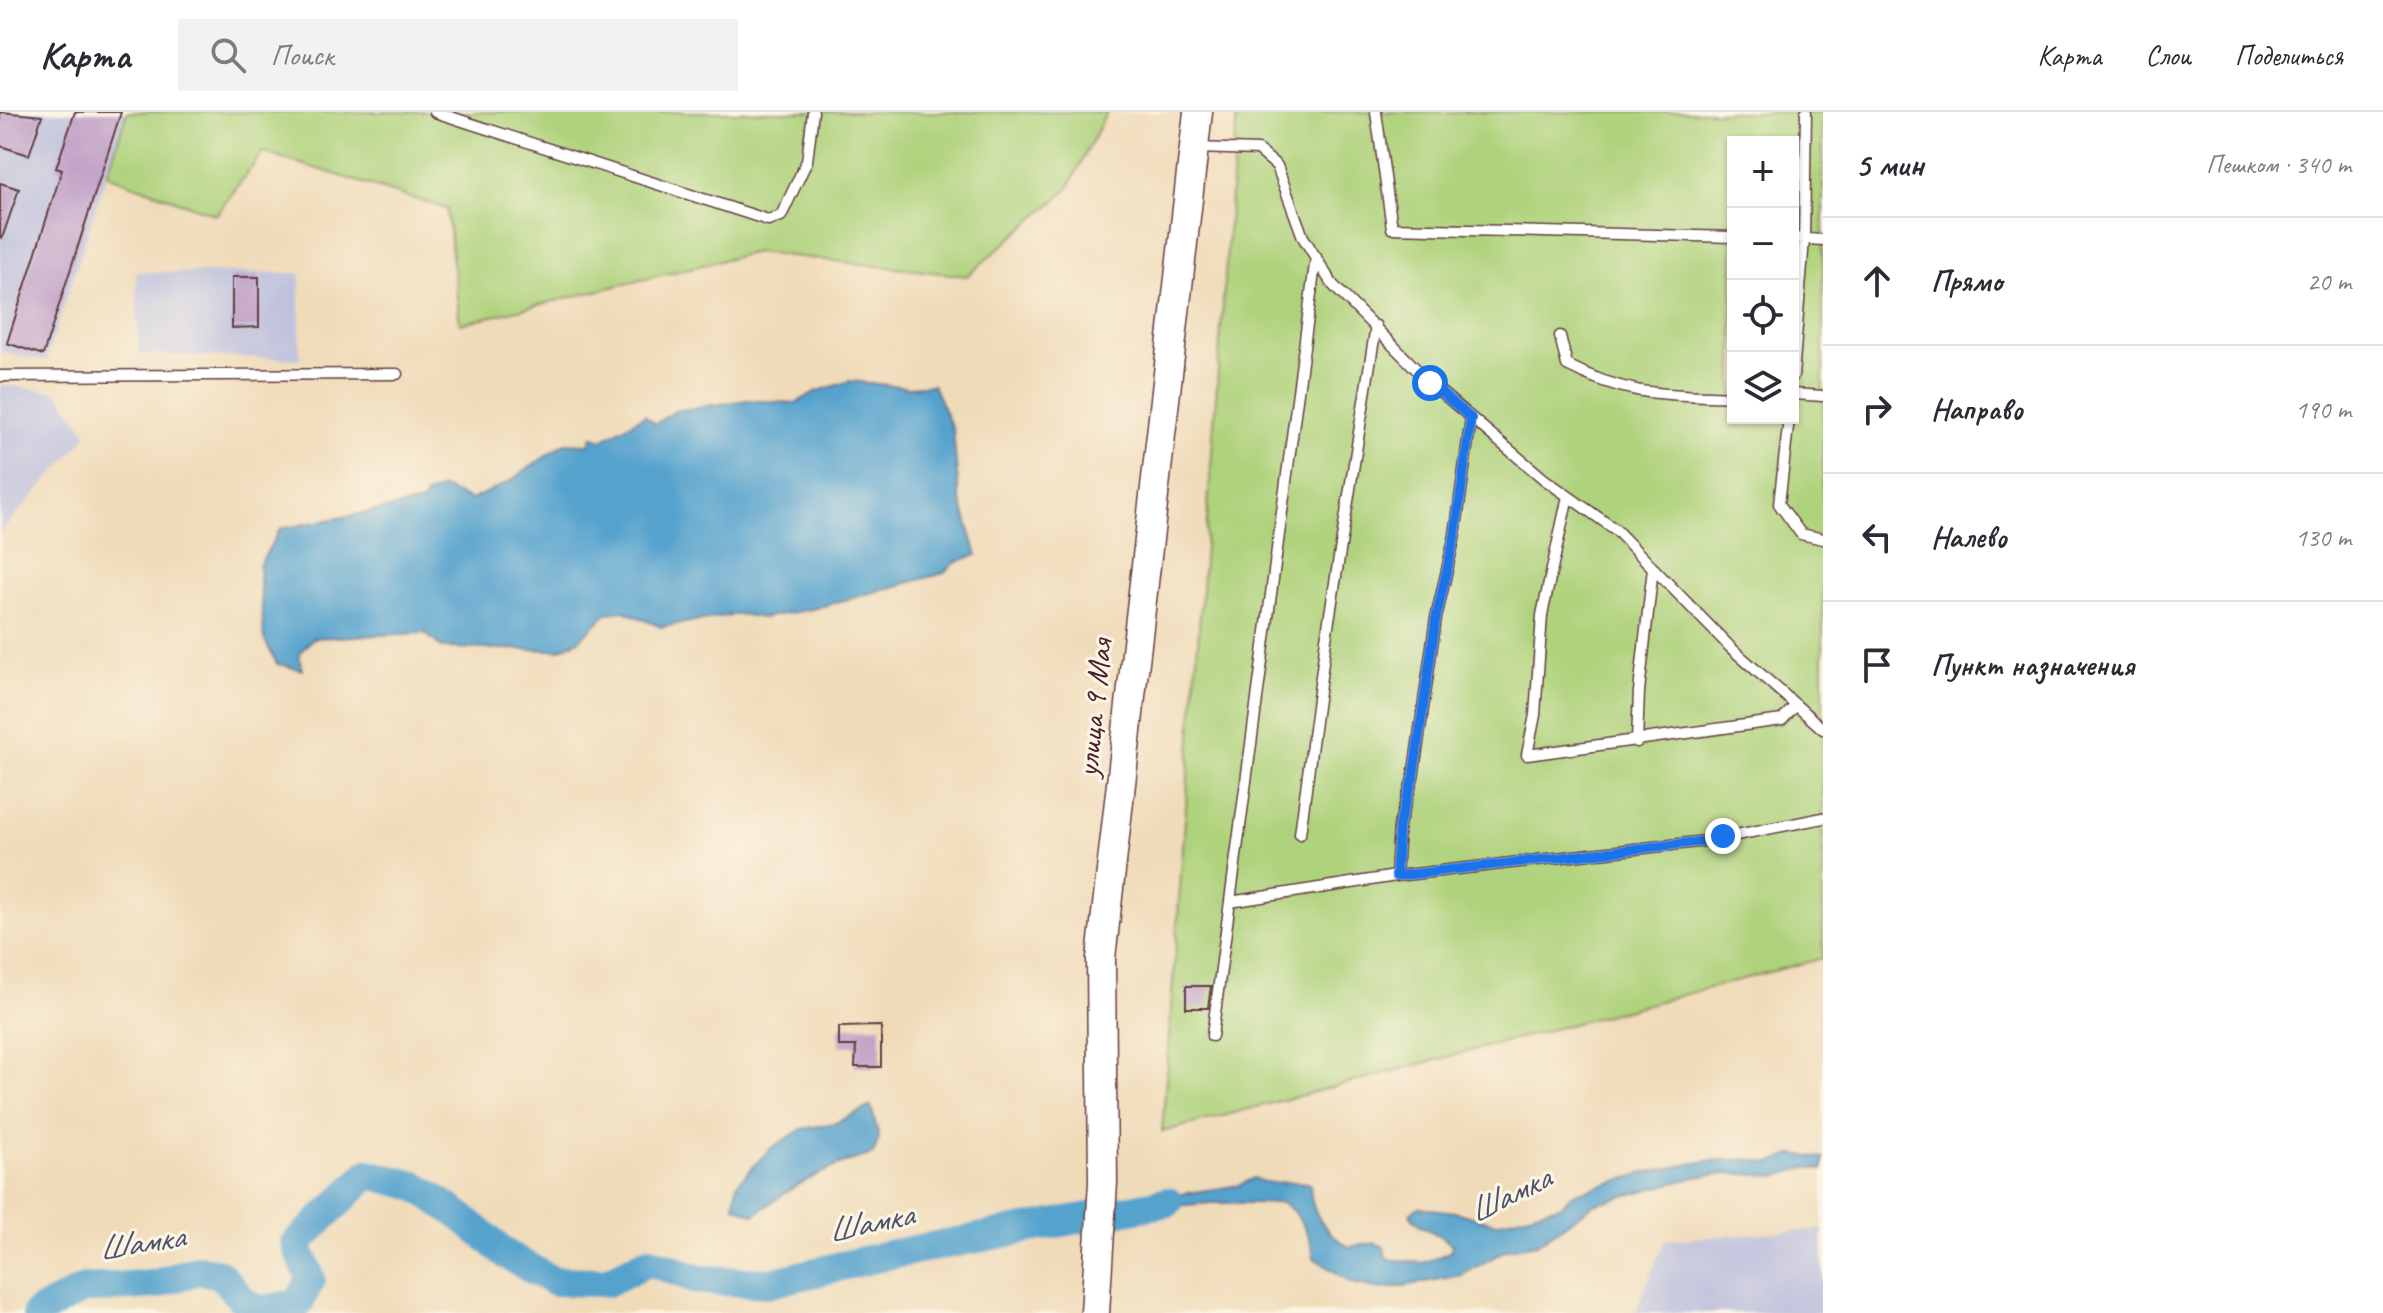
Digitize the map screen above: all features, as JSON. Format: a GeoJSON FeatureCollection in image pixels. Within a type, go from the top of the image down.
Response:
{"type":"FeatureCollection","features":[{"type":"Feature","properties":{"kind":"main road","name":"улица 9 Мая"},"geometry":{"type":"LineString","coordinates":[[1095,1313],[1103,1182],[1101,958],[1150,507],[1198,112]]}},
{"type":"Feature","properties":{"kind":"lane"},"geometry":{"type":"LineString","coordinates":[[435,112],[768,220],[781,216],[807,161],[813,112]]}},
{"type":"Feature","properties":{"kind":"lane"},"geometry":{"type":"LineString","coordinates":[[1376,112],[1392,228],[1727,237]]}},
{"type":"Feature","properties":{"kind":"lane"},"geometry":{"type":"LineString","coordinates":[[1799,223],[1806,112]]}},
{"type":"Feature","properties":{"kind":"lane"},"geometry":{"type":"LineString","coordinates":[[1194,148],[1258,150],[1277,166],[1303,237],[1332,284],[1376,326],[1399,354],[1471,418],[1568,496],[1616,530],[1731,648],[1823,729]]}},
{"type":"Feature","properties":{"kind":"lane"},"geometry":{"type":"LineString","coordinates":[[1799,239],[1823,240]]}},
{"type":"Feature","properties":{"kind":"lane"},"geometry":{"type":"LineString","coordinates":[[1212,1036],[1316,257]]}},
{"type":"Feature","properties":{"kind":"lane"},"geometry":{"type":"LineString","coordinates":[[1794,352],[1797,280]]}},
{"type":"Feature","properties":{"kind":"lane"},"geometry":{"type":"LineString","coordinates":[[1300,834],[1326,639],[1376,326]]}},
{"type":"Feature","properties":{"kind":"lane"},"geometry":{"type":"LineString","coordinates":[[1560,336],[1567,365],[1605,385],[1647,393],[1727,397]]}},
{"type":"Feature","properties":{"kind":"lane"},"geometry":{"type":"LineString","coordinates":[[0,376],[397,374]]}},
{"type":"Feature","properties":{"kind":"lane"},"geometry":{"type":"LineString","coordinates":[[1799,394],[1823,396]]}},
{"type":"Feature","properties":{"kind":"lane"},"geometry":{"type":"LineString","coordinates":[[1396,876],[1399,825],[1413,778],[1436,618],[1455,535],[1471,418]]}},
{"type":"Feature","properties":{"kind":"lane"},"geometry":{"type":"LineString","coordinates":[[1788,424],[1779,504],[1801,534],[1823,539]]}},
{"type":"Feature","properties":{"kind":"lane"},"geometry":{"type":"LineString","coordinates":[[1568,496],[1542,615],[1535,715],[1527,755],[1782,720],[1796,705]]}},
{"type":"Feature","properties":{"kind":"lane"},"geometry":{"type":"LineString","coordinates":[[1637,742],[1639,691],[1653,568]]}},
{"type":"Feature","properties":{"kind":"lane"},"geometry":{"type":"LineString","coordinates":[[1230,902],[1396,876],[1706,841],[1823,818]]}},
{"type":"Feature","properties":{"kind":"shaded area"},"geometry":{"type":"Polygon","coordinates":[[[0,112],[127,112],[46,361],[0,351],[0,112]]]}},
{"type":"Feature","properties":{"kind":"shaded area"},"geometry":{"type":"Polygon","coordinates":[[[136,272],[300,273],[300,359],[139,354],[136,272]]]}},
{"type":"Feature","properties":{"kind":"shaded area"},"geometry":{"type":"Polygon","coordinates":[[[0,385],[58,392],[88,435],[0,533],[0,385]]]}},
{"type":"Feature","properties":{"kind":"shaded area"},"geometry":{"type":"Polygon","coordinates":[[[1823,1229],[1823,1313],[1635,1313],[1665,1240],[1823,1229]]]}},
{"type":"Feature","properties":{"kind":"green space"},"geometry":{"type":"Polygon","coordinates":[[[127,112],[1107,112],[1067,190],[967,276],[756,252],[460,324],[447,209],[263,152],[216,215],[107,175],[127,112]]]}},
{"type":"Feature","properties":{"kind":"green space"},"geometry":{"type":"Polygon","coordinates":[[[1237,112],[1823,112],[1823,958],[1162,1132],[1237,112]]]}},
{"type":"Feature","properties":{"kind":"water"},"geometry":{"type":"Polygon","coordinates":[[[850,381],[908,387],[933,385],[953,430],[959,495],[977,555],[956,562],[944,573],[812,609],[762,618],[739,614],[661,627],[624,611],[607,613],[579,640],[559,650],[442,648],[425,633],[313,638],[299,654],[302,670],[277,664],[264,639],[259,566],[280,529],[423,502],[426,495],[443,488],[471,500],[507,483],[565,443],[589,444],[592,436],[602,440],[645,415],[655,424],[675,411],[747,400],[796,403],[815,392],[850,381]]]}},
{"type":"Feature","properties":{"kind":"water"},"geometry":{"type":"Polygon","coordinates":[[[871,1106],[879,1138],[873,1154],[811,1178],[755,1215],[734,1206],[737,1184],[770,1149],[802,1129],[836,1123],[871,1106]]]}},
{"type":"Feature","properties":{"kind":"water"},"geometry":{"type":"Polygon","coordinates":[[[1792,1154],[1823,1158],[1823,1170],[1807,1167],[1777,1176],[1727,1173],[1696,1177],[1594,1204],[1537,1244],[1508,1249],[1462,1275],[1380,1289],[1352,1283],[1314,1258],[1304,1226],[1294,1212],[1282,1203],[1162,1207],[1129,1216],[1129,1203],[1150,1203],[1161,1197],[1240,1185],[1254,1178],[1267,1182],[1303,1182],[1310,1184],[1320,1221],[1349,1247],[1375,1243],[1384,1247],[1386,1259],[1423,1263],[1451,1252],[1452,1245],[1413,1218],[1410,1213],[1419,1207],[1495,1223],[1562,1205],[1572,1194],[1648,1172],[1707,1161],[1749,1159],[1770,1163],[1792,1154]]]}},
{"type":"Feature","properties":{"kind":"building"},"geometry":{"type":"Polygon","coordinates":[[[0,112],[42,116],[29,155],[0,146],[0,112]]]}},
{"type":"Feature","properties":{"kind":"building"},"geometry":{"type":"Polygon","coordinates":[[[75,112],[121,112],[43,355],[7,343],[62,170],[56,168],[75,112]]]}},
{"type":"Feature","properties":{"kind":"building"},"geometry":{"type":"Polygon","coordinates":[[[0,183],[19,189],[2,238],[0,237],[0,183]]]}},
{"type":"Feature","properties":{"kind":"building"},"geometry":{"type":"Polygon","coordinates":[[[232,277],[259,277],[259,327],[232,328],[232,277]]]}},
{"type":"Feature","properties":{"kind":"building"},"geometry":{"type":"Polygon","coordinates":[[[1186,986],[1211,986],[1208,1008],[1186,1008],[1186,986]]]}},
{"type":"Feature","properties":{"kind":"building"},"geometry":{"type":"Polygon","coordinates":[[[881,1026],[881,1067],[855,1067],[856,1046],[839,1046],[839,1027],[881,1026]]]}},
{"type":"Feature","properties":{"kind":"waterway","name":"Шамка"},"geometry":{"type":"LineString","coordinates":[[37,1313],[84,1289],[156,1284],[198,1270],[220,1274],[245,1303],[261,1310],[298,1304],[311,1279],[296,1244],[368,1174],[416,1186],[462,1217],[507,1255],[553,1281],[607,1282],[649,1261],[699,1280],[770,1283],[888,1255],[1168,1202]]}},
{"type":"Feature","properties":{"kind":"route"},"geometry":{"type":"LineString","coordinates":[[1430,383],[1471,418],[1455,535],[1436,618],[1413,778],[1399,825],[1396,876],[1706,841],[1723,836]]}}]}
